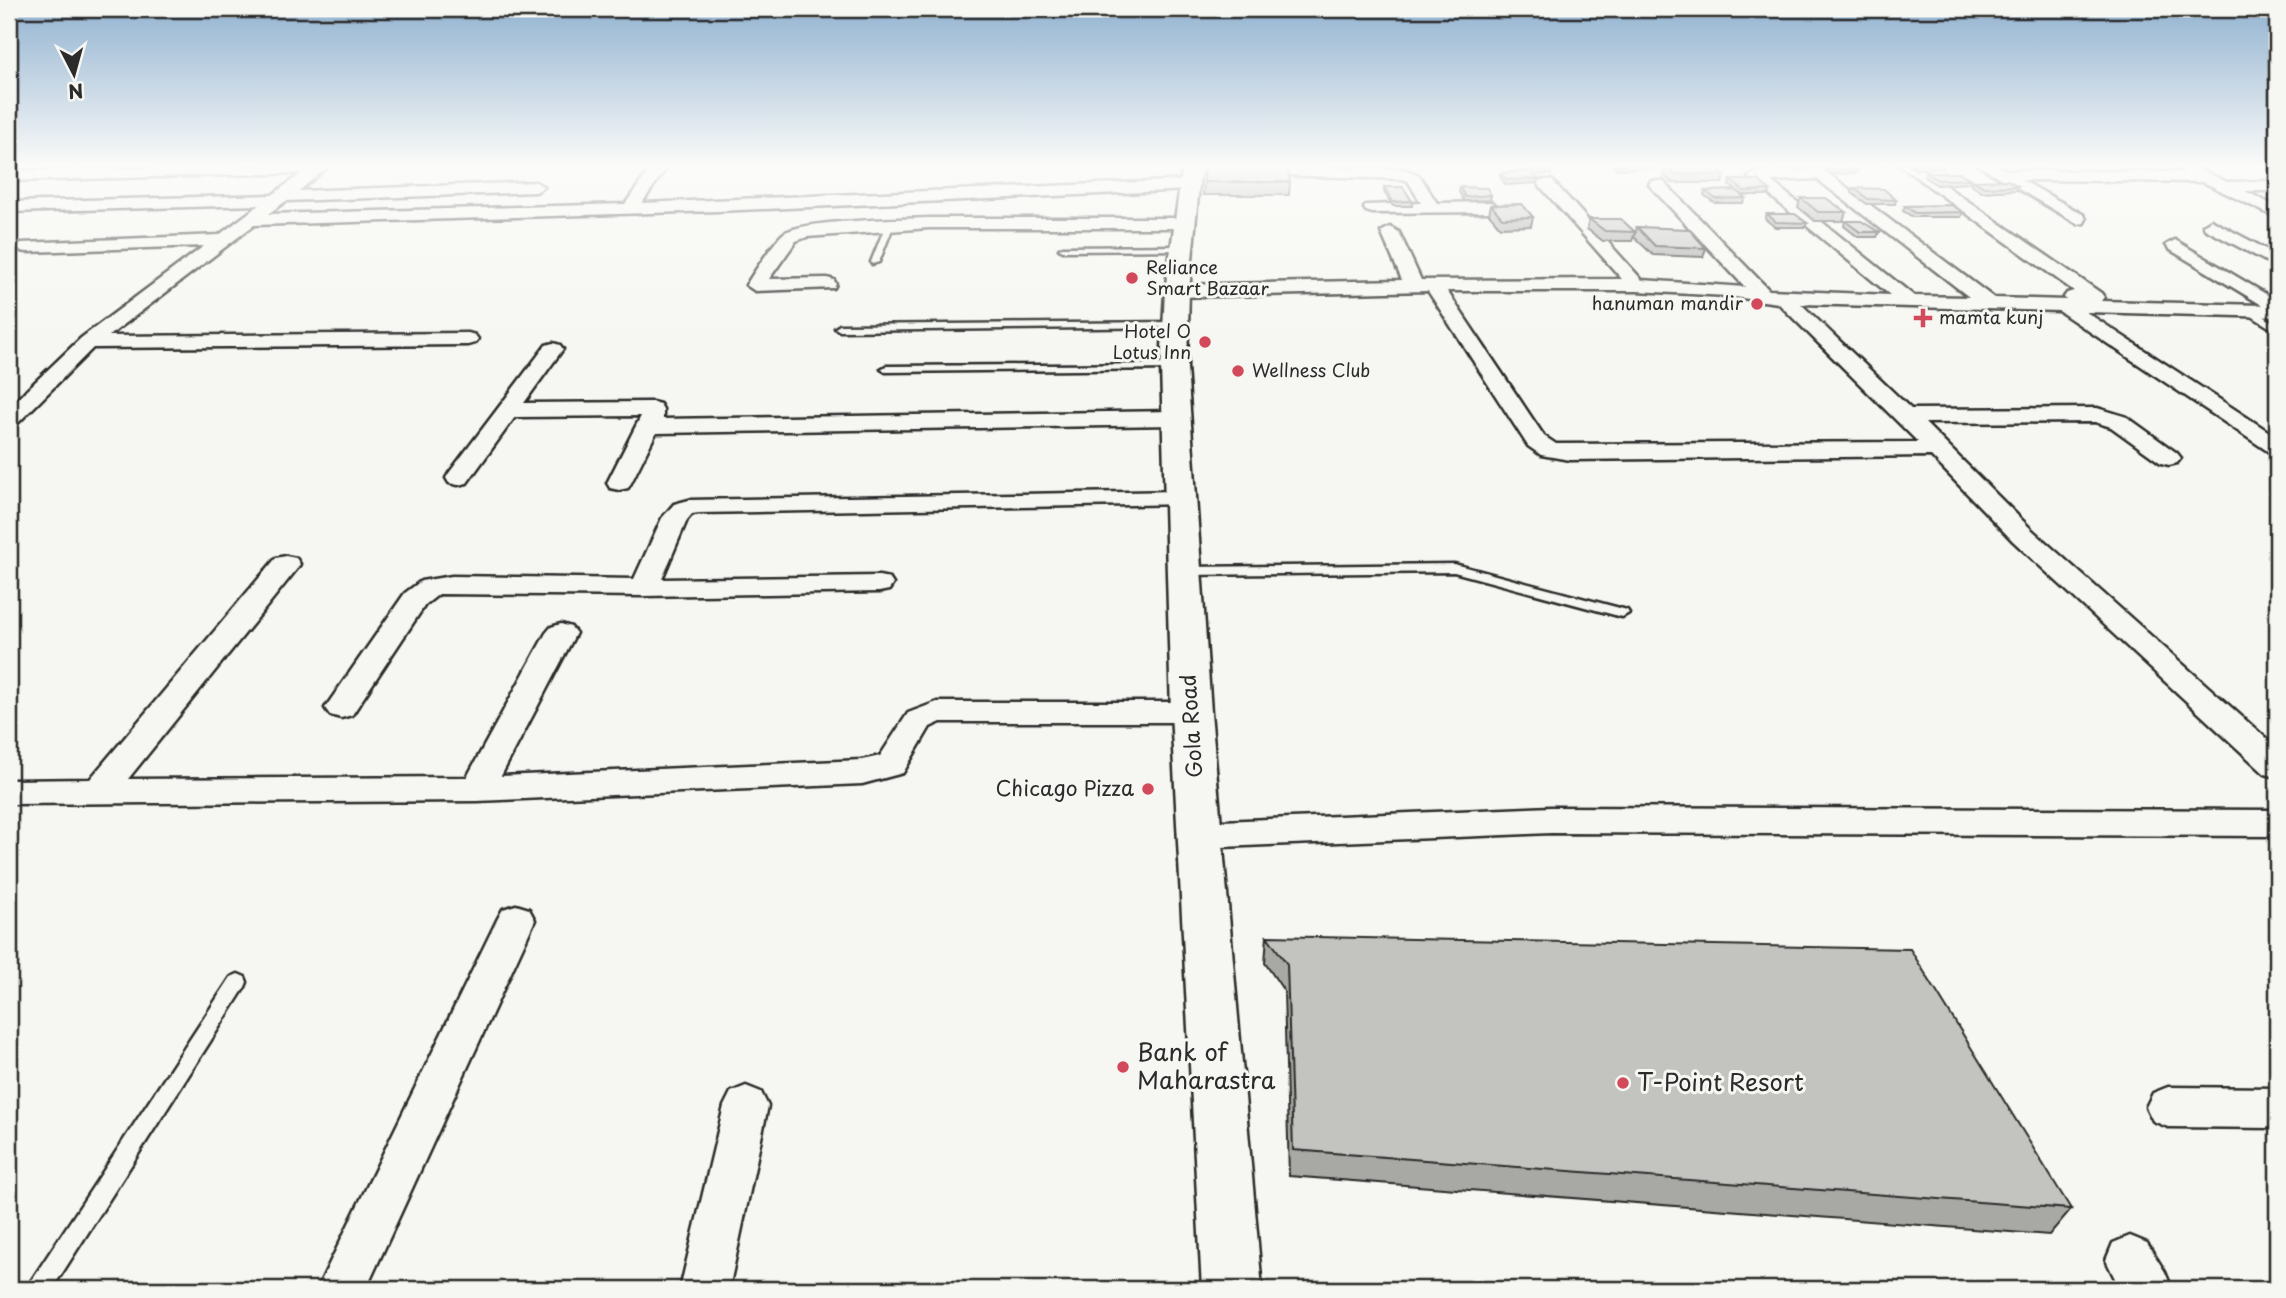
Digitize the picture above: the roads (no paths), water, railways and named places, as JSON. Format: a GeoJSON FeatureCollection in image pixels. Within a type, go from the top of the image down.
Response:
{"type":"FeatureCollection","features":[{"type":"Feature","properties":{"kind":"street"},"geometry":{"type":"LineString","coordinates":[[9,418],[88,342],[243,225]]}},
{"type":"Feature","properties":{"kind":"street"},"geometry":{"type":"LineString","coordinates":[[827,284],[755,285],[794,235],[847,226],[900,225]]}},
{"type":"Feature","properties":{"kind":"street","name":"Gola Road"},"geometry":{"type":"LineString","coordinates":[[1181,225],[1174,367],[1179,499],[1199,835],[1214,1009],[1232,1289]]}},
{"type":"Feature","properties":{"kind":"street"},"geometry":{"type":"LineString","coordinates":[[1583,225],[1637,285]]}},
{"type":"Feature","properties":{"kind":"street"},"geometry":{"type":"LineString","coordinates":[[1699,225],[1905,416],[2022,535],[2277,766]]}},
{"type":"Feature","properties":{"kind":"street"},"geometry":{"type":"LineString","coordinates":[[1815,225],[1909,301]]}},
{"type":"Feature","properties":{"kind":"street"},"geometry":{"type":"LineString","coordinates":[[1887,225],[1985,299],[2066,306],[2268,306]]}},
{"type":"Feature","properties":{"kind":"street"},"geometry":{"type":"LineString","coordinates":[[1991,225],[2094,297]]}},
{"type":"Feature","properties":{"kind":"street"},"geometry":{"type":"LineString","coordinates":[[2211,225],[2277,262]]}},
{"type":"Feature","properties":{"kind":"street"},"geometry":{"type":"LineString","coordinates":[[1390,232],[1424,286],[1536,441],[1549,450],[1570,453],[1938,449]]}},
{"type":"Feature","properties":{"kind":"street"},"geometry":{"type":"LineString","coordinates":[[27,247],[223,240]]}},
{"type":"Feature","properties":{"kind":"street"},"geometry":{"type":"LineString","coordinates":[[2175,245],[2268,306]]}},
{"type":"Feature","properties":{"kind":"street"},"geometry":{"type":"LineString","coordinates":[[1176,308],[1424,286],[1637,285],[1727,290],[1774,297],[1909,301],[2094,297],[2268,306]]}},
{"type":"Feature","properties":{"kind":"street"},"geometry":{"type":"LineString","coordinates":[[2066,306],[2277,447]]}},
{"type":"Feature","properties":{"kind":"street"},"geometry":{"type":"LineString","coordinates":[[88,342],[468,339]]}},
{"type":"Feature","properties":{"kind":"street"},"geometry":{"type":"LineString","coordinates":[[458,478],[553,349]]}},
{"type":"Feature","properties":{"kind":"street"},"geometry":{"type":"LineString","coordinates":[[508,410],[645,408],[654,411],[619,483]]}},
{"type":"Feature","properties":{"kind":"street"},"geometry":{"type":"LineString","coordinates":[[1905,416],[2097,415],[2119,422],[2169,458]]}},
{"type":"Feature","properties":{"kind":"street"},"geometry":{"type":"LineString","coordinates":[[648,426],[1176,418]]}},
{"type":"Feature","properties":{"kind":"street"},"geometry":{"type":"LineString","coordinates":[[644,588],[674,518],[683,509],[698,505],[1179,499]]}},
{"type":"Feature","properties":{"kind":"street"},"geometry":{"type":"LineString","coordinates":[[99,792],[286,564]]}},
{"type":"Feature","properties":{"kind":"street"},"geometry":{"type":"LineString","coordinates":[[341,708],[415,599],[431,587],[452,584],[644,588],[879,584]]}},
{"type":"Feature","properties":{"kind":"street"},"geometry":{"type":"LineString","coordinates":[[477,789],[561,633]]}},
{"type":"Feature","properties":{"kind":"street"},"geometry":{"type":"LineString","coordinates":[[9,792],[477,789],[875,770],[896,760],[919,720],[937,712],[1191,712]]}},
{"type":"Feature","properties":{"kind":"street"},"geometry":{"type":"LineString","coordinates":[[1199,835],[1551,820],[2277,822]]}},
{"type":"Feature","properties":{"kind":"street"},"geometry":{"type":"LineString","coordinates":[[341,1289],[516,920]]}},
{"type":"Feature","properties":{"kind":"street"},"geometry":{"type":"LineString","coordinates":[[704,1289],[746,1106]]}},
{"type":"Feature","properties":{"kind":"street"},"geometry":{"type":"LineString","coordinates":[[2168,1107],[2277,1108]]}},
{"type":"Feature","properties":{"kind":"lane"},"geometry":{"type":"LineString","coordinates":[[875,262],[890,225]]}},
{"type":"Feature","properties":{"kind":"lane"},"geometry":{"type":"LineString","coordinates":[[1063,249],[1142,225]]}},
{"type":"Feature","properties":{"kind":"lane"},"geometry":{"type":"LineString","coordinates":[[2268,306],[2277,330]]}},
{"type":"Feature","properties":{"kind":"lane"},"geometry":{"type":"LineString","coordinates":[[840,328],[1176,308]]}},
{"type":"Feature","properties":{"kind":"lane"},"geometry":{"type":"LineString","coordinates":[[886,369],[1174,367]]}},
{"type":"Feature","properties":{"kind":"lane"},"geometry":{"type":"LineString","coordinates":[[1184,571],[1454,568],[1622,613]]}},
{"type":"Feature","properties":{"kind":"lane"},"geometry":{"type":"LineString","coordinates":[[39,1289],[238,982]]}},
{"type":"Feature","properties":{"kind":"place","name":"Reliance Smart Bazaar"},"geometry":{"type":"Point","coordinates":[1132,278]}},
{"type":"Feature","properties":{"kind":"place","name":"hanuman mandir"},"geometry":{"type":"Point","coordinates":[1757,304]}},
{"type":"Feature","properties":{"kind":"place","name":"mamta kunj"},"geometry":{"type":"Point","coordinates":[1923,318]}},
{"type":"Feature","properties":{"kind":"place","name":"Hotel O Lotus Inn"},"geometry":{"type":"Point","coordinates":[1205,342]}},
{"type":"Feature","properties":{"kind":"place","name":"Wellness Club"},"geometry":{"type":"Point","coordinates":[1238,371]}},
{"type":"Feature","properties":{"kind":"place","name":"Chicago Pizza"},"geometry":{"type":"Point","coordinates":[1148,789]}},
{"type":"Feature","properties":{"kind":"place","name":"Bank of Maharastra"},"geometry":{"type":"Point","coordinates":[1123,1067]}},
{"type":"Feature","properties":{"kind":"place","name":"T-Point Resort"},"geometry":{"type":"Point","coordinates":[1623,1083]}}]}
